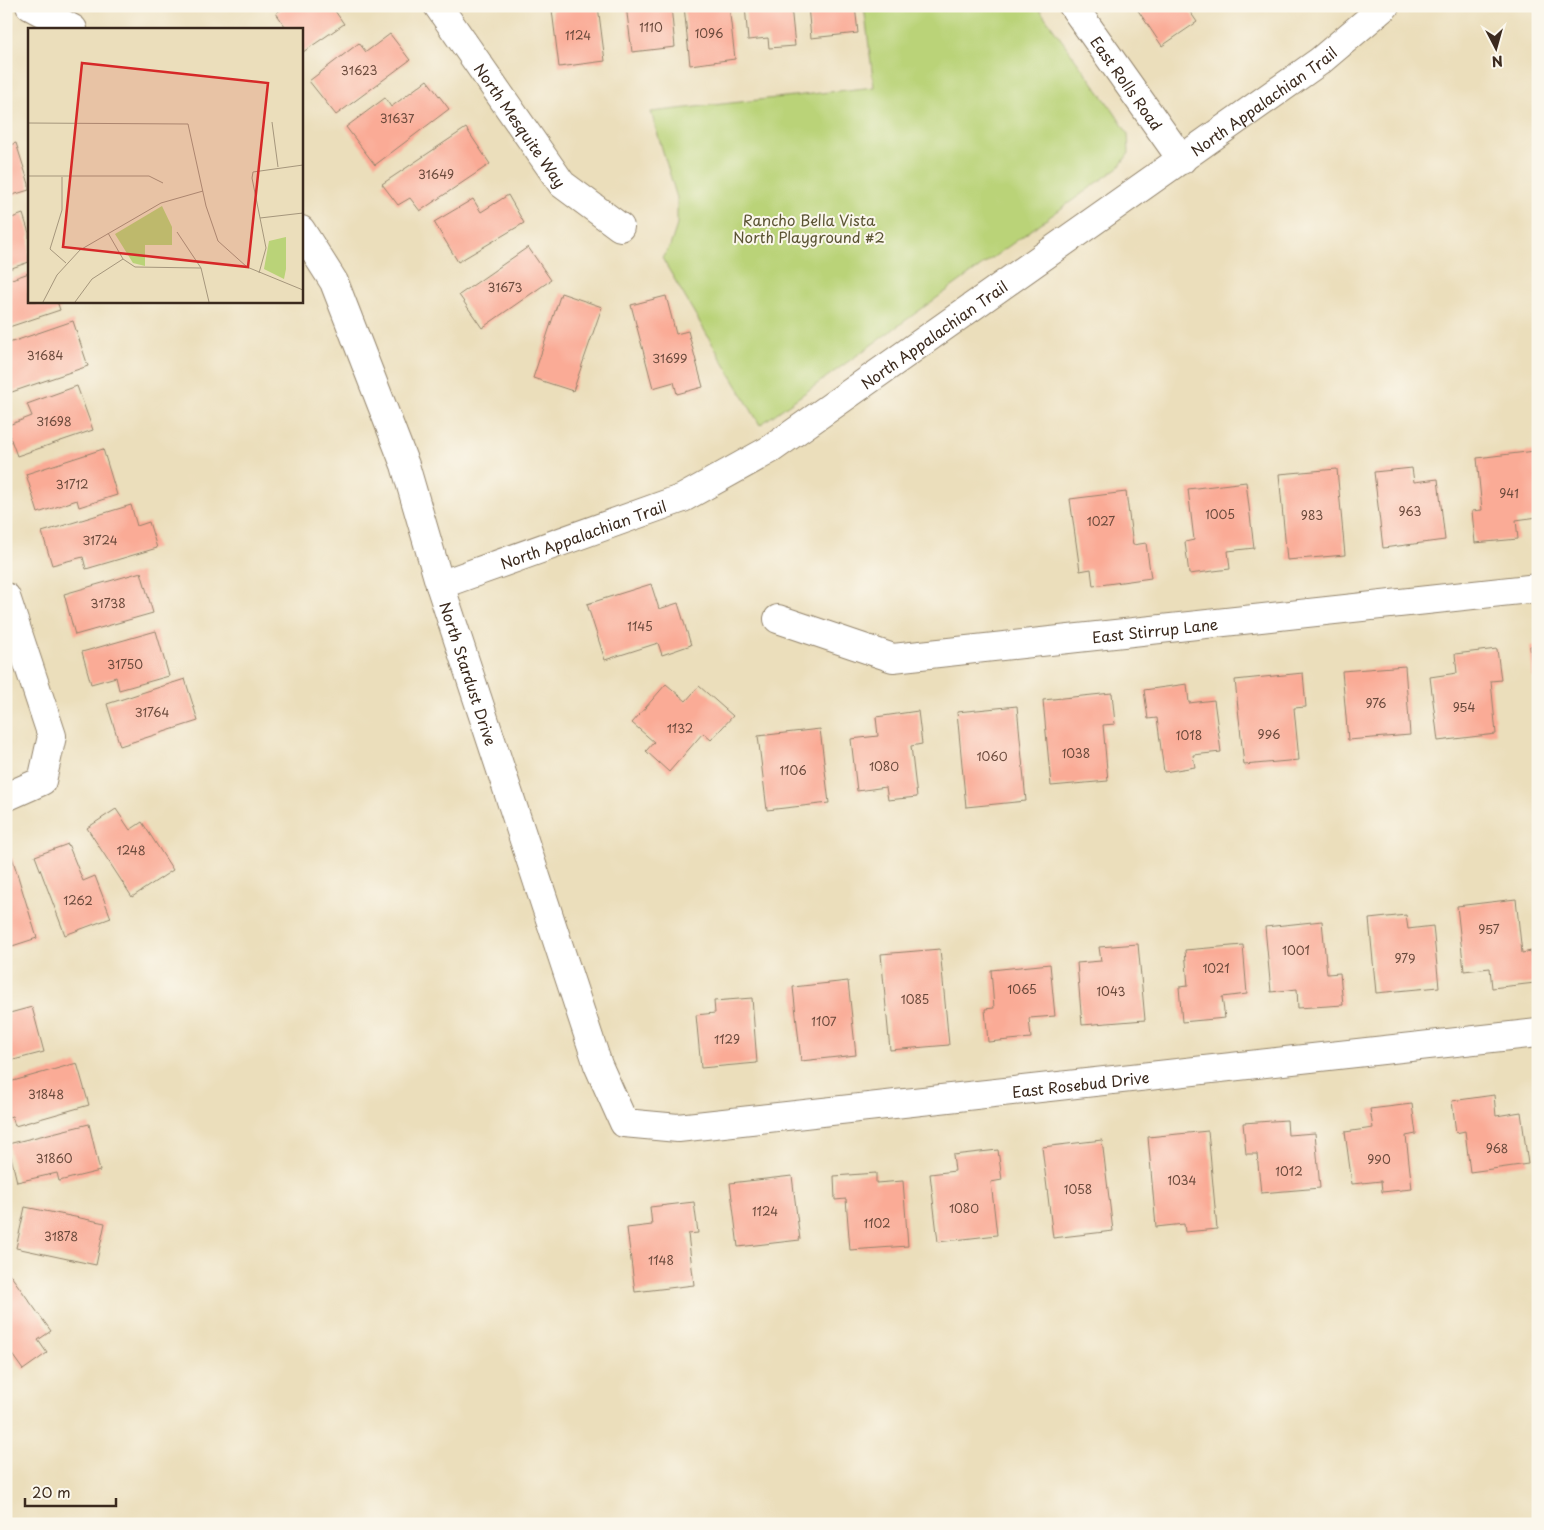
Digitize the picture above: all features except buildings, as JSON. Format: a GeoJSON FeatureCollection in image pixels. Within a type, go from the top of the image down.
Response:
{"type":"FeatureCollection","features":[{"type":"Feature","properties":{"kind":"street"},"geometry":{"type":"LineString","coordinates":[[30,6],[71,28]]}},
{"type":"Feature","properties":{"kind":"street","name":"North Mesquite Way"},"geometry":{"type":"LineString","coordinates":[[438,6],[562,184],[620,227]]}},
{"type":"Feature","properties":{"kind":"street","name":"East Rolls Road"},"geometry":{"type":"LineString","coordinates":[[1073,6],[1182,160]]}},
{"type":"Feature","properties":{"kind":"street","name":"North Appalachian Trail"},"geometry":{"type":"LineString","coordinates":[[440,585],[683,498],[772,449],[1320,61],[1386,6]]}},
{"type":"Feature","properties":{"kind":"street","name":"North Stardust Drive"},"geometry":{"type":"LineString","coordinates":[[302,232],[334,282],[405,465],[440,585],[598,1065],[624,1123]]}},
{"type":"Feature","properties":{"kind":"street","name":"East Stirrup Lane"},"geometry":{"type":"LineString","coordinates":[[778,618],[893,658],[1538,588]]}},
{"type":"Feature","properties":{"kind":"street"},"geometry":{"type":"LineString","coordinates":[[6,598],[52,736],[42,781],[6,797]]}},
{"type":"Feature","properties":{"kind":"street","name":"East Rosebud Drive"},"geometry":{"type":"LineString","coordinates":[[624,1123],[678,1128],[1538,1032]]}},
{"type":"Feature","properties":{"kind":"green space","name":"Rancho Bella Vista North Playground #2"},"geometry":{"type":"Polygon","coordinates":[[[864,6],[1037,6],[1128,134],[1129,153],[1119,167],[760,425],[662,258],[670,246],[677,225],[677,198],[651,112],[874,87],[864,6]]]}}]}
